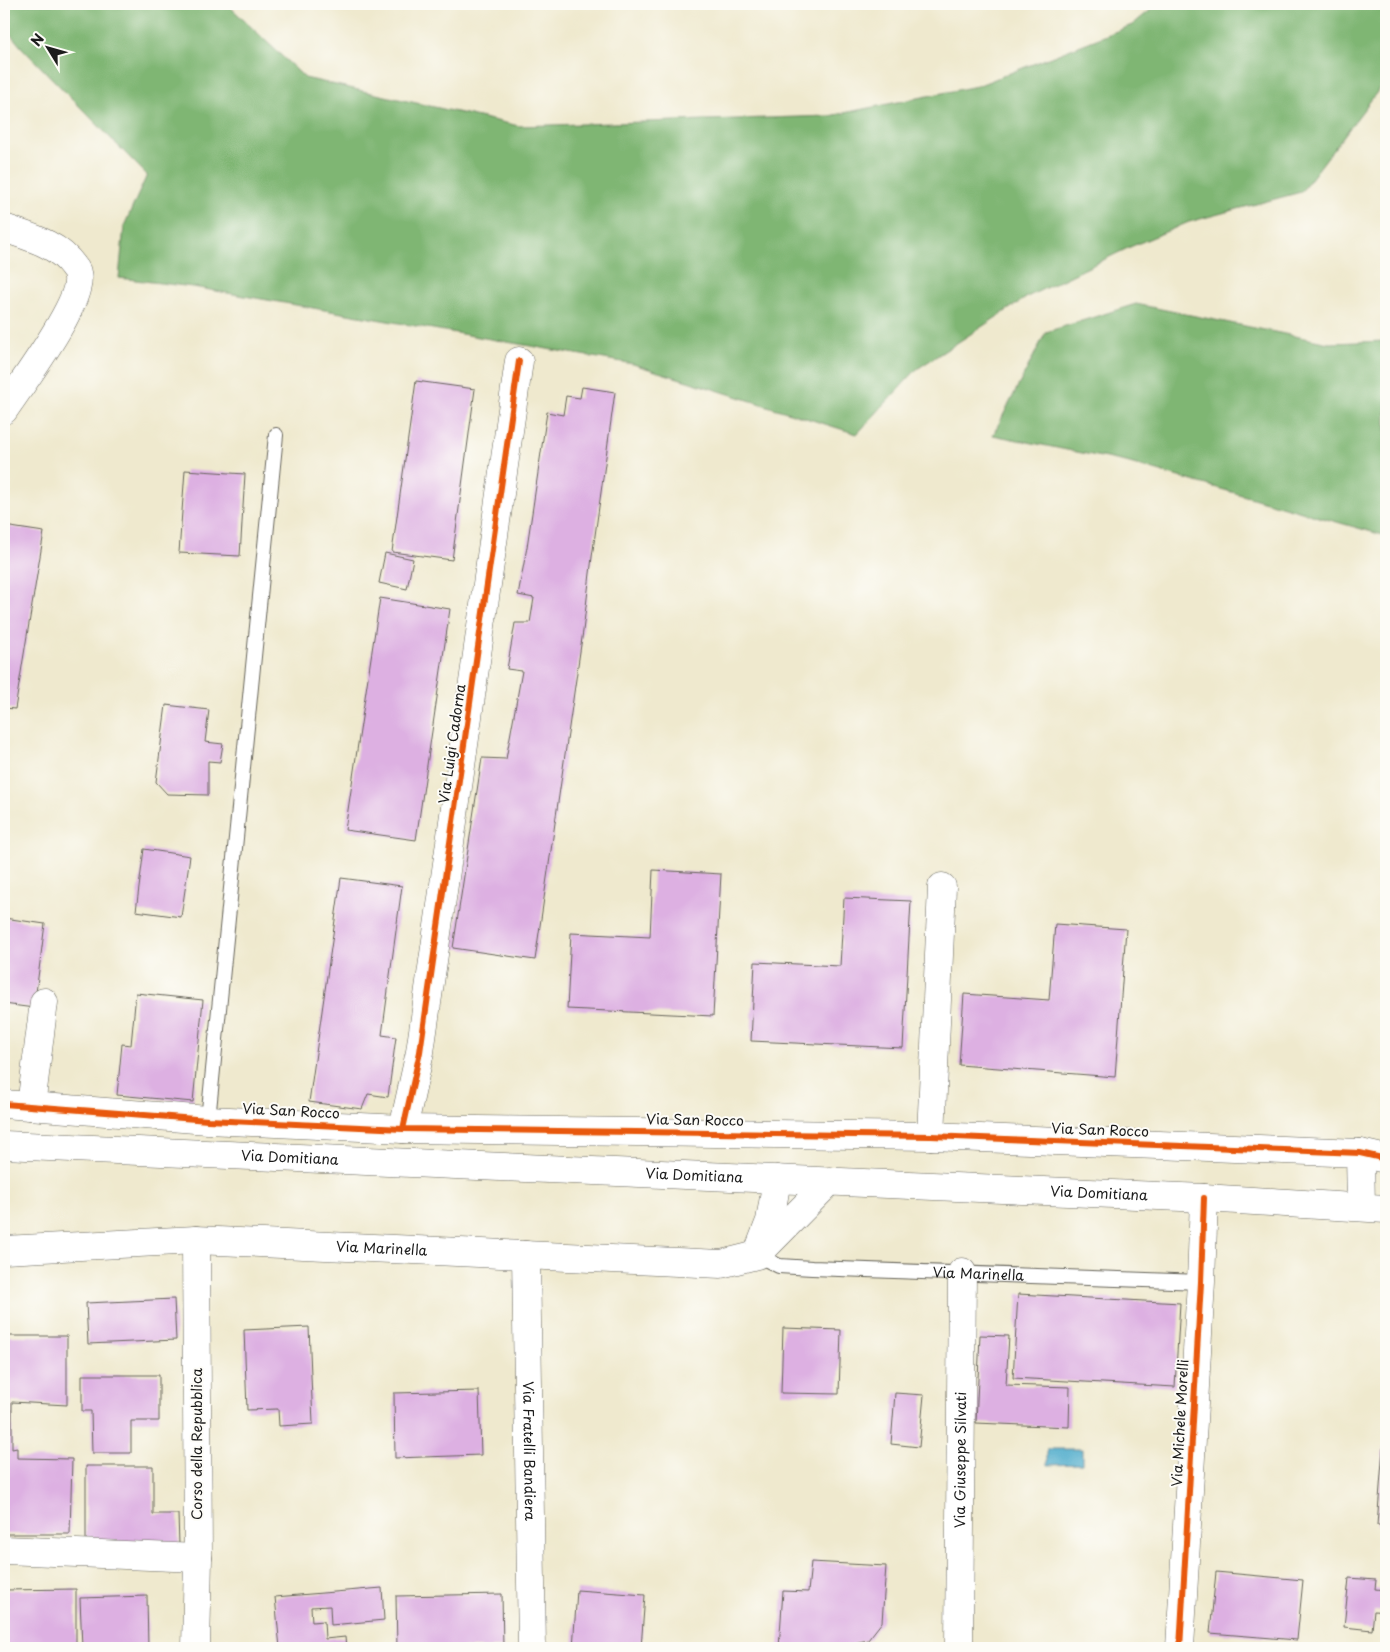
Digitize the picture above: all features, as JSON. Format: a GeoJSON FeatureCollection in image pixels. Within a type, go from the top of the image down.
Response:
{"type":"FeatureCollection","features":[{"type":"Feature","properties":{"kind":"street"},"geometry":{"type":"LineString","coordinates":[[4,228],[43,242],[66,256],[78,273],[76,289],[64,320],[4,410]]}},
{"type":"Feature","properties":{"kind":"street","name":"Via Luigi Cadorna"},"geometry":{"type":"LineString","coordinates":[[403,1129],[422,1043],[519,361]]}},
{"type":"Feature","properties":{"kind":"street"},"geometry":{"type":"LineString","coordinates":[[931,1136],[942,887]]}},
{"type":"Feature","properties":{"kind":"street"},"geometry":{"type":"LineString","coordinates":[[31,1106],[44,1002]]}},
{"type":"Feature","properties":{"kind":"street","name":"Via San Rocco"},"geometry":{"type":"LineString","coordinates":[[4,1104],[208,1120],[403,1129],[931,1136],[1360,1153],[1386,1159]]}},
{"type":"Feature","properties":{"kind":"street","name":"Via Domitiana"},"geometry":{"type":"LineString","coordinates":[[4,1144],[1204,1198],[1374,1208]]}},
{"type":"Feature","properties":{"kind":"street"},"geometry":{"type":"LineString","coordinates":[[1360,1153],[1374,1208]]}},
{"type":"Feature","properties":{"kind":"street"},"geometry":{"type":"LineString","coordinates":[[757,1256],[770,1221],[777,1179]]}},
{"type":"Feature","properties":{"kind":"street"},"geometry":{"type":"LineString","coordinates":[[757,1256],[830,1181]]}},
{"type":"Feature","properties":{"kind":"street","name":"Via Michele Morelli"},"geometry":{"type":"LineString","coordinates":[[1180,1648],[1204,1198]]}},
{"type":"Feature","properties":{"kind":"street","name":"Via Marinella"},"geometry":{"type":"LineString","coordinates":[[4,1250],[196,1240],[721,1264],[757,1256]]}},
{"type":"Feature","properties":{"kind":"street","name":"Corso della Repubblica"},"geometry":{"type":"LineString","coordinates":[[196,1240],[198,1558],[196,1648]]}},
{"type":"Feature","properties":{"kind":"street","name":"Via Fratelli Bandiera"},"geometry":{"type":"LineString","coordinates":[[526,1255],[532,1648]]}},
{"type":"Feature","properties":{"kind":"street","name":"Via Giuseppe Silvati"},"geometry":{"type":"LineString","coordinates":[[959,1648],[962,1272]]}},
{"type":"Feature","properties":{"kind":"street"},"geometry":{"type":"LineString","coordinates":[[4,1550],[198,1558]]}},
{"type":"Feature","properties":{"kind":"lane"},"geometry":{"type":"LineString","coordinates":[[208,1120],[276,435]]}},
{"type":"Feature","properties":{"kind":"lane","name":"Via Marinella"},"geometry":{"type":"LineString","coordinates":[[757,1256],[779,1266],[1201,1282]]}},
{"type":"Feature","properties":{"kind":"green space"},"geometry":{"type":"Polygon","coordinates":[[[4,4],[227,4],[305,78],[519,126],[829,116],[977,86],[1132,25],[1158,4],[1386,4],[1386,75],[1377,92],[1301,192],[1189,222],[1130,247],[1029,296],[917,369],[857,434],[633,364],[193,287],[119,278],[124,226],[147,175],[23,49],[4,27],[4,4]]]}},
{"type":"Feature","properties":{"kind":"green space"},"geometry":{"type":"Polygon","coordinates":[[[1136,304],[1329,343],[1386,341],[1386,536],[1126,462],[993,435],[1046,332],[1136,304]]]}},
{"type":"Feature","properties":{"kind":"water"},"geometry":{"type":"Polygon","coordinates":[[[1047,1449],[1082,1449],[1082,1464],[1047,1465],[1047,1449]]]}},
{"type":"Feature","properties":{"kind":"building"},"geometry":{"type":"Polygon","coordinates":[[[416,381],[475,389],[452,560],[392,552],[416,381]]]}},
{"type":"Feature","properties":{"kind":"building"},"geometry":{"type":"Polygon","coordinates":[[[582,387],[615,392],[583,631],[535,960],[453,948],[482,758],[506,759],[522,671],[507,669],[515,623],[530,623],[534,598],[518,595],[547,412],[563,415],[566,396],[580,398],[582,387]]]}},
{"type":"Feature","properties":{"kind":"building"},"geometry":{"type":"Polygon","coordinates":[[[185,470],[245,474],[240,556],[179,553],[185,470]]]}},
{"type":"Feature","properties":{"kind":"building"},"geometry":{"type":"Polygon","coordinates":[[[4,526],[44,532],[15,709],[4,708],[4,526]]]}},
{"type":"Feature","properties":{"kind":"building"},"geometry":{"type":"Polygon","coordinates":[[[385,553],[413,559],[407,589],[379,583],[385,553]]]}},
{"type":"Feature","properties":{"kind":"building"},"geometry":{"type":"Polygon","coordinates":[[[380,598],[450,609],[416,840],[345,830],[380,598]]]}},
{"type":"Feature","properties":{"kind":"building"},"geometry":{"type":"Polygon","coordinates":[[[166,705],[209,710],[205,742],[223,744],[220,762],[208,761],[208,795],[167,794],[156,782],[166,705]]]}},
{"type":"Feature","properties":{"kind":"building"},"geometry":{"type":"Polygon","coordinates":[[[144,849],[190,856],[181,917],[136,911],[144,849]]]}},
{"type":"Feature","properties":{"kind":"building"},"geometry":{"type":"Polygon","coordinates":[[[653,870],[721,874],[713,1016],[567,1009],[571,933],[650,937],[653,870]]]}},
{"type":"Feature","properties":{"kind":"building"},"geometry":{"type":"Polygon","coordinates":[[[341,878],[402,886],[382,1035],[396,1037],[388,1097],[368,1094],[362,1109],[309,1102],[341,878]]]}},
{"type":"Feature","properties":{"kind":"building"},"geometry":{"type":"Polygon","coordinates":[[[844,898],[911,901],[903,1048],[751,1041],[755,962],[840,966],[844,898]]]}},
{"type":"Feature","properties":{"kind":"building"},"geometry":{"type":"Polygon","coordinates":[[[4,918],[45,924],[34,1008],[4,1004],[4,918]]]}},
{"type":"Feature","properties":{"kind":"building"},"geometry":{"type":"Polygon","coordinates":[[[1055,924],[1126,929],[1115,1077],[959,1065],[964,994],[1049,1000],[1055,924]]]}},
{"type":"Feature","properties":{"kind":"building"},"geometry":{"type":"Polygon","coordinates":[[[136,993],[203,1000],[193,1102],[117,1095],[122,1044],[131,1045],[136,993]]]}},
{"type":"Feature","properties":{"kind":"building"},"geometry":{"type":"Polygon","coordinates":[[[1018,1294],[1180,1303],[1175,1387],[1013,1378],[1018,1294]]]}},
{"type":"Feature","properties":{"kind":"building"},"geometry":{"type":"Polygon","coordinates":[[[174,1299],[176,1340],[88,1344],[86,1303],[174,1299]]]}},
{"type":"Feature","properties":{"kind":"building"},"geometry":{"type":"Polygon","coordinates":[[[309,1327],[313,1424],[279,1426],[278,1409],[247,1410],[244,1330],[309,1327]]]}},
{"type":"Feature","properties":{"kind":"building"},"geometry":{"type":"Polygon","coordinates":[[[783,1328],[841,1330],[839,1394],[781,1393],[783,1328]]]}},
{"type":"Feature","properties":{"kind":"building"},"geometry":{"type":"Polygon","coordinates":[[[980,1335],[1009,1336],[1006,1385],[1070,1387],[1069,1427],[976,1423],[980,1335]]]}},
{"type":"Feature","properties":{"kind":"building"},"geometry":{"type":"Polygon","coordinates":[[[4,1336],[67,1336],[67,1405],[12,1402],[12,1449],[17,1448],[17,1458],[72,1459],[70,1534],[4,1534],[4,1336]]]}},
{"type":"Feature","properties":{"kind":"building"},"geometry":{"type":"Polygon","coordinates":[[[82,1375],[159,1375],[159,1421],[131,1421],[131,1453],[92,1453],[91,1411],[82,1411],[82,1375]]]}},
{"type":"Feature","properties":{"kind":"building"},"geometry":{"type":"Polygon","coordinates":[[[479,1391],[481,1455],[395,1458],[394,1393],[479,1391]]]}},
{"type":"Feature","properties":{"kind":"building"},"geometry":{"type":"Polygon","coordinates":[[[895,1393],[924,1395],[919,1447],[891,1444],[895,1393]]]}},
{"type":"Feature","properties":{"kind":"building"},"geometry":{"type":"Polygon","coordinates":[[[1383,1448],[1386,1448],[1386,1525],[1377,1525],[1383,1448]]]}},
{"type":"Feature","properties":{"kind":"building"},"geometry":{"type":"Polygon","coordinates":[[[86,1466],[153,1466],[153,1514],[178,1514],[179,1545],[86,1545],[86,1466]]]}},
{"type":"Feature","properties":{"kind":"building"},"geometry":{"type":"Polygon","coordinates":[[[811,1562],[886,1566],[882,1622],[868,1640],[854,1643],[854,1648],[779,1648],[783,1591],[808,1592],[811,1562]]]}},
{"type":"Feature","properties":{"kind":"building"},"geometry":{"type":"Polygon","coordinates":[[[1216,1572],[1303,1580],[1297,1640],[1210,1633],[1216,1572]]]}},
{"type":"Feature","properties":{"kind":"building"},"geometry":{"type":"Polygon","coordinates":[[[1349,1578],[1376,1580],[1375,1589],[1386,1590],[1386,1612],[1374,1611],[1372,1630],[1344,1627],[1349,1578]]]}},
{"type":"Feature","properties":{"kind":"building"},"geometry":{"type":"Polygon","coordinates":[[[382,1588],[384,1620],[331,1625],[330,1606],[311,1607],[312,1622],[324,1621],[325,1639],[345,1637],[346,1648],[280,1648],[275,1597],[382,1588]]]}},
{"type":"Feature","properties":{"kind":"building"},"geometry":{"type":"Polygon","coordinates":[[[76,1589],[76,1648],[4,1648],[4,1590],[76,1589]]]}},
{"type":"Feature","properties":{"kind":"building"},"geometry":{"type":"Polygon","coordinates":[[[577,1590],[645,1595],[641,1648],[573,1648],[577,1590]]]}},
{"type":"Feature","properties":{"kind":"building"},"geometry":{"type":"Polygon","coordinates":[[[502,1594],[503,1648],[397,1648],[396,1596],[502,1594]]]}},
{"type":"Feature","properties":{"kind":"building"},"geometry":{"type":"Polygon","coordinates":[[[147,1596],[148,1648],[82,1648],[80,1598],[147,1596]]]}},
{"type":"Feature","properties":{"kind":"cycle path"},"geometry":{"type":"LineString","coordinates":[[403,1129],[420,1052],[519,361]]}},
{"type":"Feature","properties":{"kind":"cycle path"},"geometry":{"type":"LineString","coordinates":[[4,1104],[208,1120],[403,1129],[931,1136],[1360,1153],[1386,1159]]}},
{"type":"Feature","properties":{"kind":"cycle path"},"geometry":{"type":"LineString","coordinates":[[1180,1648],[1204,1198]]}}]}
